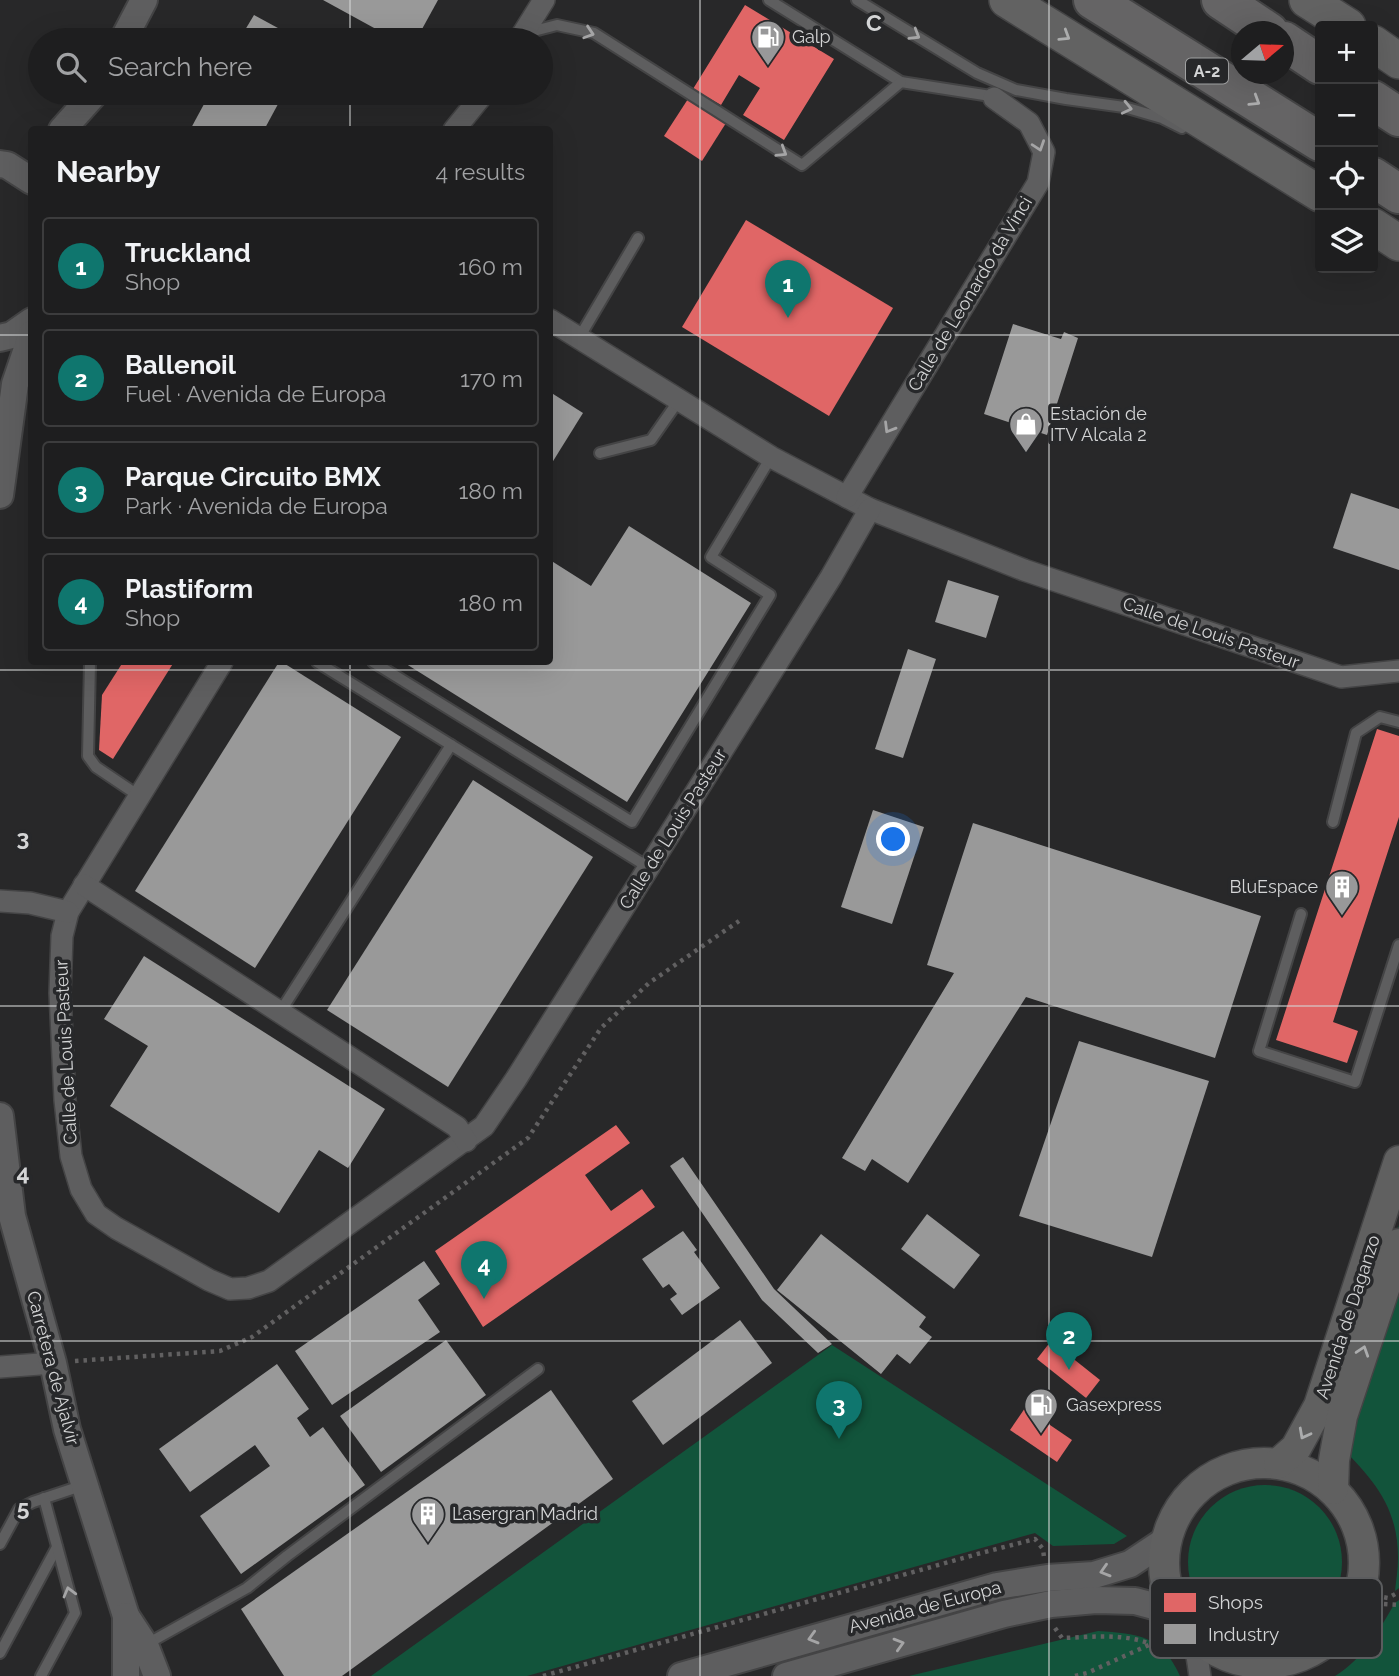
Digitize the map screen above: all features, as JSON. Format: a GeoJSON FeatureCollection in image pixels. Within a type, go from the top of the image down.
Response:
{"type":"FeatureCollection","features":[{"type":"Feature","properties":{"kind":"highway"},"geometry":{"type":"LineString","coordinates":[[1007,0],[1315,191]]}},
{"type":"Feature","properties":{"kind":"highway","name":"A-2"},"geometry":{"type":"LineString","coordinates":[[1093,0],[1315,139]]}},
{"type":"Feature","properties":{"kind":"highway"},"geometry":{"type":"LineString","coordinates":[[1221,0],[1252,21]]}},
{"type":"Feature","properties":{"kind":"highway"},"geometry":{"type":"LineString","coordinates":[[1307,0],[1340,21]]}},
{"type":"Feature","properties":{"kind":"highway"},"geometry":{"type":"LineString","coordinates":[[1378,39],[1399,47]]}},
{"type":"Feature","properties":{"kind":"highway"},"geometry":{"type":"LineString","coordinates":[[1378,46],[1399,61]]}},
{"type":"Feature","properties":{"kind":"highway"},"geometry":{"type":"LineString","coordinates":[[1294,48],[1315,62]]}},
{"type":"Feature","properties":{"kind":"highway"},"geometry":{"type":"LineString","coordinates":[[1378,103],[1399,117]]}},
{"type":"Feature","properties":{"kind":"highway"},"geometry":{"type":"LineString","coordinates":[[1378,180],[1399,194]]}},
{"type":"Feature","properties":{"kind":"main road","name":"Avenida de Daganzo"},"geometry":{"type":"LineString","coordinates":[[1279,1463],[1296,1448],[1319,1406],[1399,1161]]}},
{"type":"Feature","properties":{"kind":"main road","name":"Avenida de Daganzo"},"geometry":{"type":"LineString","coordinates":[[1334,1489],[1334,1460],[1342,1416],[1399,1244]]}},
{"type":"Feature","properties":{"kind":"main road"},"geometry":{"type":"LineString","coordinates":[[1165,1578],[1163,1564],[1166,1540],[1177,1512],[1195,1488],[1220,1471],[1249,1463],[1279,1463],[1299,1468],[1334,1489],[1353,1516],[1364,1547],[1364,1578]]}},
{"type":"Feature","properties":{"kind":"main road"},"geometry":{"type":"LineString","coordinates":[[1232,1658],[1265,1670],[1299,1658]]}},
{"type":"Feature","properties":{"kind":"street"},"geometry":{"type":"LineString","coordinates":[[129,28],[144,0]]}},
{"type":"Feature","properties":{"kind":"street"},"geometry":{"type":"LineString","coordinates":[[527,28],[544,0]]}},
{"type":"Feature","properties":{"kind":"street","name":"Calle de Leonardo da Vinci"},"geometry":{"type":"LineString","coordinates":[[847,497],[1038,183],[1044,152],[1029,123],[994,98]]}},
{"type":"Feature","properties":{"kind":"street"},"geometry":{"type":"LineString","coordinates":[[66,126],[84,105]]}},
{"type":"Feature","properties":{"kind":"street"},"geometry":{"type":"LineString","coordinates":[[83,126],[91,105]]}},
{"type":"Feature","properties":{"kind":"street"},"geometry":{"type":"LineString","coordinates":[[457,126],[476,105]]}},
{"type":"Feature","properties":{"kind":"street"},"geometry":{"type":"LineString","coordinates":[[472,126],[481,105]]}},
{"type":"Feature","properties":{"kind":"street"},"geometry":{"type":"LineString","coordinates":[[3,164],[28,155]]}},
{"type":"Feature","properties":{"kind":"street"},"geometry":{"type":"LineString","coordinates":[[3,164],[28,179]]}},
{"type":"Feature","properties":{"kind":"street","name":"Calle de Louis Pasteur"},"geometry":{"type":"LineString","coordinates":[[553,322],[771,457],[870,509],[1024,570],[1341,677],[1399,671]]}},
{"type":"Feature","properties":{"kind":"street"},"geometry":{"type":"LineString","coordinates":[[0,338],[12,335],[28,324]]}},
{"type":"Feature","properties":{"kind":"street"},"geometry":{"type":"LineString","coordinates":[[0,495],[15,384],[28,346]]}},
{"type":"Feature","properties":{"kind":"street","name":"Calle de Louis Pasteur"},"geometry":{"type":"LineString","coordinates":[[220,665],[68,912],[62,936],[60,993],[65,1100],[71,1156],[82,1189],[96,1214],[209,1280],[230,1289],[248,1288],[269,1281],[484,1126],[831,577],[870,509]]}},
{"type":"Feature","properties":{"kind":"street"},"geometry":{"type":"LineString","coordinates":[[84,885],[457,1127],[466,1141]]}},
{"type":"Feature","properties":{"kind":"street"},"geometry":{"type":"LineString","coordinates":[[0,901],[30,903],[68,912]]}},
{"type":"Feature","properties":{"kind":"street","name":"Carretera de Ajalvir"},"geometry":{"type":"LineString","coordinates":[[0,1116],[12,1216],[53,1363],[67,1429],[127,1616],[145,1645],[157,1676]]}},
{"type":"Feature","properties":{"kind":"street"},"geometry":{"type":"LineString","coordinates":[[0,1367],[53,1363]]}},
{"type":"Feature","properties":{"kind":"street","name":"Avenida de Europa"},"geometry":{"type":"LineString","coordinates":[[681,1676],[997,1586],[1047,1578],[1094,1575],[1130,1564],[1166,1540]]}},
{"type":"Feature","properties":{"kind":"street","name":"Avenida de Europa"},"geometry":{"type":"LineString","coordinates":[[786,1676],[1004,1614],[1051,1604],[1096,1600],[1135,1601],[1150,1605]]}},
{"type":"Feature","properties":{"kind":"street","name":"Carretera de Ajalvir"},"geometry":{"type":"LineString","coordinates":[[126,1676],[127,1616]]}},
{"type":"Feature","properties":{"kind":"street"},"geometry":{"type":"LineString","coordinates":[[1197,1658],[1200,1676]]}},
{"type":"Feature","properties":{"kind":"lane"},"geometry":{"type":"LineString","coordinates":[[769,0],[901,82],[994,98],[1016,90]]}},
{"type":"Feature","properties":{"kind":"lane"},"geometry":{"type":"LineString","coordinates":[[857,0],[977,73],[1016,90],[1124,107],[1162,118],[1187,130]]}},
{"type":"Feature","properties":{"kind":"lane"},"geometry":{"type":"LineString","coordinates":[[548,28],[557,25],[594,33],[802,166],[901,82]]}},
{"type":"Feature","properties":{"kind":"lane"},"geometry":{"type":"LineString","coordinates":[[1247,162],[1315,197]]}},
{"type":"Feature","properties":{"kind":"lane"},"geometry":{"type":"LineString","coordinates":[[579,338],[638,239]]}},
{"type":"Feature","properties":{"kind":"lane"},"geometry":{"type":"LineString","coordinates":[[600,453],[651,440],[679,400]]}},
{"type":"Feature","properties":{"kind":"lane"},"geometry":{"type":"LineString","coordinates":[[378,665],[632,822],[770,595],[711,557],[771,457]]}},
{"type":"Feature","properties":{"kind":"lane"},"geometry":{"type":"LineString","coordinates":[[90,665],[88,756],[96,766],[139,796]]}},
{"type":"Feature","properties":{"kind":"lane"},"geometry":{"type":"LineString","coordinates":[[322,665],[648,867]]}},
{"type":"Feature","properties":{"kind":"lane"},"geometry":{"type":"LineString","coordinates":[[1333,822],[1356,733],[1380,717],[1399,722]]}},
{"type":"Feature","properties":{"kind":"lane"},"geometry":{"type":"LineString","coordinates":[[280,1012],[451,745]]}},
{"type":"Feature","properties":{"kind":"lane"},"geometry":{"type":"LineString","coordinates":[[1301,914],[1259,1051],[1355,1082],[1399,944]]}},
{"type":"Feature","properties":{"kind":"lane"},"geometry":{"type":"LineString","coordinates":[[145,1645],[247,1588],[538,1370]]}},
{"type":"Feature","properties":{"kind":"lane"},"geometry":{"type":"LineString","coordinates":[[0,1544],[19,1509],[85,1484]]}},
{"type":"Feature","properties":{"kind":"lane"},"geometry":{"type":"LineString","coordinates":[[41,1676],[75,1613],[44,1498]]}},
{"type":"Feature","properties":{"kind":"lane"},"geometry":{"type":"LineString","coordinates":[[0,1653],[57,1547]]}},
{"type":"Feature","properties":{"kind":"path"},"geometry":{"type":"LineString","coordinates":[[543,1676],[1035,1539],[1043,1549],[1045,1565]]}},
{"type":"Feature","properties":{"kind":"path"},"geometry":{"type":"LineString","coordinates":[[1382,1598],[1399,1592]]}},
{"type":"Feature","properties":{"kind":"path"},"geometry":{"type":"LineString","coordinates":[[1382,1601],[1399,1605]]}},
{"type":"Feature","properties":{"kind":"path"},"geometry":{"type":"LineString","coordinates":[[1054,1626],[1062,1638],[1121,1636],[1150,1644]]}},
{"type":"Feature","properties":{"kind":"path"},"geometry":{"type":"LineString","coordinates":[[1075,1676],[1150,1644]]}},
{"type":"Feature","properties":{"kind":"green space"},"geometry":{"type":"Polygon","coordinates":[[[1399,1225],[1399,1588],[1395,1591],[1397,1539],[1388,1507],[1371,1480],[1335,1441],[1399,1225]]]}},
{"type":"Feature","properties":{"kind":"green space"},"geometry":{"type":"Polygon","coordinates":[[[832,1345],[1127,1536],[1114,1544],[1053,1546],[1035,1533],[527,1676],[371,1676],[832,1345]]]}},
{"type":"Feature","properties":{"kind":"green space"},"geometry":{"type":"Polygon","coordinates":[[[1250,1486],[1280,1486],[1295,1490],[1308,1498],[1320,1507],[1329,1519],[1337,1532],[1341,1547],[1341,1578],[1189,1577],[1189,1547],[1193,1532],[1201,1519],[1210,1507],[1222,1498],[1235,1490],[1250,1486]]]}},
{"type":"Feature","properties":{"kind":"green space"},"geometry":{"type":"Polygon","coordinates":[[[1399,1600],[1399,1676],[1335,1676],[1357,1658],[1382,1658],[1382,1624],[1399,1600]]]}},
{"type":"Feature","properties":{"kind":"green space"},"geometry":{"type":"Polygon","coordinates":[[[1098,1631],[1147,1639],[1150,1641],[1150,1658],[1170,1658],[1180,1676],[909,1676],[1098,1631]]]}},
{"type":"Feature","properties":{"kind":"building: Shops","name":"Galp"},"geometry":{"type":"Polygon","coordinates":[[[745,5],[834,59],[784,140],[743,115],[760,88],[739,75],[721,105],[693,89],[745,5]]]}},
{"type":"Feature","properties":{"kind":"building: Shops"},"geometry":{"type":"Polygon","coordinates":[[[688,99],[726,123],[702,161],[664,136],[688,99]]]}},
{"type":"Feature","properties":{"kind":"building: Shops"},"geometry":{"type":"Polygon","coordinates":[[[746,220],[893,308],[829,416],[682,327],[746,220]]]}},
{"type":"Feature","properties":{"kind":"building: Shops"},"geometry":{"type":"Polygon","coordinates":[[[121,665],[172,665],[113,759],[99,750],[102,695],[121,665]]]}},
{"type":"Feature","properties":{"kind":"building: Shops","name":"BluEspace"},"geometry":{"type":"Polygon","coordinates":[[[1377,729],[1399,736],[1399,817],[1333,1022],[1358,1031],[1347,1063],[1276,1040],[1377,729]]]}},
{"type":"Feature","properties":{"kind":"building: Shops"},"geometry":{"type":"Polygon","coordinates":[[[616,1125],[630,1143],[585,1175],[611,1211],[642,1189],[655,1207],[483,1327],[435,1251],[616,1125]]]}},
{"type":"Feature","properties":{"kind":"building: Shops"},"geometry":{"type":"Polygon","coordinates":[[[1051,1341],[1100,1380],[1086,1398],[1037,1359],[1051,1341]]]}},
{"type":"Feature","properties":{"kind":"building: Shops","name":"Gasexpress"},"geometry":{"type":"Polygon","coordinates":[[[1025,1408],[1072,1440],[1057,1462],[1010,1430],[1025,1408]]]}},
{"type":"Feature","properties":{"kind":"building: Industry"},"geometry":{"type":"Polygon","coordinates":[[[323,0],[438,0],[423,28],[374,28],[323,0]]]}},
{"type":"Feature","properties":{"kind":"building: Industry"},"geometry":{"type":"Polygon","coordinates":[[[254,15],[278,28],[246,28],[254,15]]]}},
{"type":"Feature","properties":{"kind":"building: Industry"},"geometry":{"type":"Polygon","coordinates":[[[204,105],[278,105],[266,126],[192,126],[204,105]]]}},
{"type":"Feature","properties":{"kind":"building: Industry"},"geometry":{"type":"Polygon","coordinates":[[[1013,324],[1061,339],[1064,332],[1078,338],[1047,435],[984,414],[1013,324]]]}},
{"type":"Feature","properties":{"kind":"building: Industry"},"geometry":{"type":"Polygon","coordinates":[[[553,394],[583,413],[553,461],[553,394]]]}},
{"type":"Feature","properties":{"kind":"building: Industry"},"geometry":{"type":"Polygon","coordinates":[[[1351,493],[1399,509],[1399,570],[1333,548],[1351,493]]]}},
{"type":"Feature","properties":{"kind":"building: Industry"},"geometry":{"type":"Polygon","coordinates":[[[629,526],[751,603],[627,802],[408,665],[553,665],[553,562],[591,586],[629,526]]]}},
{"type":"Feature","properties":{"kind":"building: Industry"},"geometry":{"type":"Polygon","coordinates":[[[948,580],[999,596],[986,638],[935,622],[948,580]]]}},
{"type":"Feature","properties":{"kind":"building: Industry"},"geometry":{"type":"Polygon","coordinates":[[[908,649],[936,659],[903,758],[875,749],[908,649]]]}},
{"type":"Feature","properties":{"kind":"building: Industry"},"geometry":{"type":"Polygon","coordinates":[[[277,665],[287,665],[401,737],[255,968],[135,891],[277,665]]]}},
{"type":"Feature","properties":{"kind":"building: Industry"},"geometry":{"type":"Polygon","coordinates":[[[473,780],[593,857],[448,1087],[327,1010],[473,780]]]}},
{"type":"Feature","properties":{"kind":"building: Industry"},"geometry":{"type":"Polygon","coordinates":[[[873,810],[924,827],[892,924],[841,907],[873,810]]]}},
{"type":"Feature","properties":{"kind":"building: Industry"},"geometry":{"type":"Polygon","coordinates":[[[973,823],[1261,916],[1215,1058],[1026,997],[908,1183],[872,1159],[865,1171],[842,1158],[954,973],[927,965],[973,823]]]}},
{"type":"Feature","properties":{"kind":"building: Industry"},"geometry":{"type":"Polygon","coordinates":[[[144,956],[385,1109],[348,1168],[319,1150],[279,1213],[110,1106],[148,1046],[104,1019],[144,956]]]}},
{"type":"Feature","properties":{"kind":"building: Industry"},"geometry":{"type":"Polygon","coordinates":[[[1079,1041],[1209,1081],[1152,1257],[1019,1216],[1079,1041]]]}},
{"type":"Feature","properties":{"kind":"building: Industry"},"geometry":{"type":"Polygon","coordinates":[[[683,1157],[774,1289],[832,1344],[818,1353],[762,1300],[670,1166],[683,1157]]]}},
{"type":"Feature","properties":{"kind":"building: Industry"},"geometry":{"type":"Polygon","coordinates":[[[927,1214],[980,1255],[954,1289],[901,1249],[927,1214]]]}},
{"type":"Feature","properties":{"kind":"building: Industry"},"geometry":{"type":"Polygon","coordinates":[[[683,1231],[697,1250],[694,1252],[720,1288],[682,1315],[670,1299],[677,1294],[669,1284],[663,1288],[642,1259],[683,1231]]]}},
{"type":"Feature","properties":{"kind":"building: Industry"},"geometry":{"type":"Polygon","coordinates":[[[821,1234],[926,1317],[919,1327],[932,1337],[910,1364],[897,1354],[881,1374],[777,1290],[821,1234]]]}},
{"type":"Feature","properties":{"kind":"building: Industry"},"geometry":{"type":"Polygon","coordinates":[[[424,1261],[440,1284],[418,1300],[440,1332],[332,1405],[295,1351],[424,1261]]]}},
{"type":"Feature","properties":{"kind":"building: Industry"},"geometry":{"type":"Polygon","coordinates":[[[740,1320],[772,1363],[663,1445],[632,1401],[740,1320]]]}},
{"type":"Feature","properties":{"kind":"building: Industry"},"geometry":{"type":"Polygon","coordinates":[[[446,1340],[486,1395],[381,1472],[340,1416],[446,1340]]]}},
{"type":"Feature","properties":{"kind":"building: Industry"},"geometry":{"type":"Polygon","coordinates":[[[277,1364],[309,1409],[297,1418],[310,1437],[323,1427],[365,1485],[241,1574],[200,1516],[270,1466],[255,1445],[190,1492],[159,1449],[277,1364]]]}},
{"type":"Feature","properties":{"kind":"building: Industry","name":"Lasergran Madrid"},"geometry":{"type":"Polygon","coordinates":[[[551,1390],[613,1479],[342,1676],[284,1676],[241,1609],[551,1390]]]}},
{"type":"Feature","properties":{"kind":"place","name":"Galp"},"geometry":{"type":"Point","coordinates":[768,67]}},
{"type":"Feature","properties":{"kind":"place","name":"Truckland"},"geometry":{"type":"Point","coordinates":[788,318]}},
{"type":"Feature","properties":{"kind":"place","name":"Estación de ITV Alcala 2"},"geometry":{"type":"Point","coordinates":[1026,454]}},
{"type":"Feature","properties":{"kind":"place","name":"BluEspace"},"geometry":{"type":"Point","coordinates":[1342,917]}},
{"type":"Feature","properties":{"kind":"place","name":"Plastiform"},"geometry":{"type":"Point","coordinates":[484,1299]}},
{"type":"Feature","properties":{"kind":"place","name":"Ballenoil"},"geometry":{"type":"Point","coordinates":[1069,1370]}},
{"type":"Feature","properties":{"kind":"place","name":"Gasexpress"},"geometry":{"type":"Point","coordinates":[1041,1435]}},
{"type":"Feature","properties":{"kind":"place","name":"Parque Circuito BMX"},"geometry":{"type":"Point","coordinates":[839,1439]}},
{"type":"Feature","properties":{"kind":"place","name":"Lasergran Madrid"},"geometry":{"type":"Point","coordinates":[428,1544]}}]}
